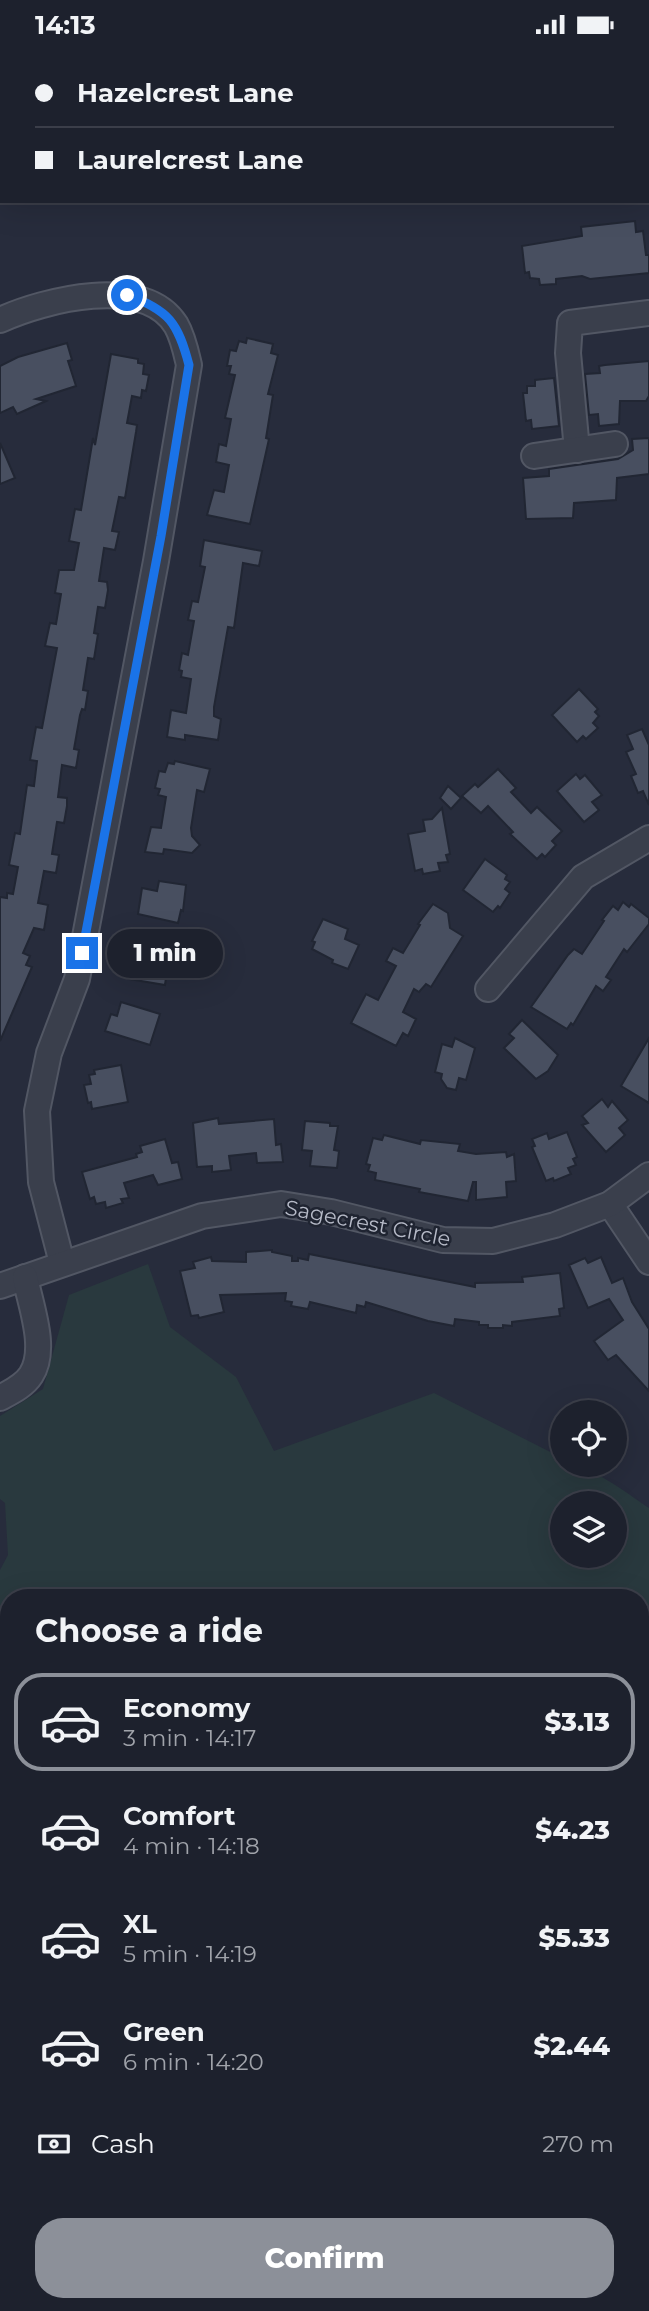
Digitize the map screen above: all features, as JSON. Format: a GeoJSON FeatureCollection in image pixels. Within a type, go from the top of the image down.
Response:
{"type":"FeatureCollection","features":[{"type":"Feature","properties":{"kind":"street"},"geometry":{"type":"LineString","coordinates":[[0,320],[65,300],[127,295],[162,310],[175,323],[183,340],[189,365],[184,409],[77,979],[49,1053],[37,1111],[41,1182],[62,1263]]}},
{"type":"Feature","properties":{"kind":"street"},"geometry":{"type":"LineString","coordinates":[[577,450],[568,353],[570,323],[649,313]]}},
{"type":"Feature","properties":{"kind":"street"},"geometry":{"type":"LineString","coordinates":[[534,456],[615,444]]}},
{"type":"Feature","properties":{"kind":"street"},"geometry":{"type":"LineString","coordinates":[[488,989],[583,877],[649,838]]}},
{"type":"Feature","properties":{"kind":"street","name":"Sagecrest Circle"},"geometry":{"type":"LineString","coordinates":[[0,1286],[202,1216],[281,1204],[331,1212],[443,1240],[493,1241],[555,1225],[610,1204],[649,1175]]}},
{"type":"Feature","properties":{"kind":"street"},"geometry":{"type":"LineString","coordinates":[[610,1204],[649,1262]]}},
{"type":"Feature","properties":{"kind":"street"},"geometry":{"type":"LineString","coordinates":[[0,1398],[31,1376],[36,1365],[38,1345],[25,1277]]}},
{"type":"Feature","properties":{"kind":"shaded area"},"geometry":{"type":"Polygon","coordinates":[[[148,1264],[170,1327],[236,1377],[274,1451],[434,1393],[550,1452],[550,1477],[601,1477],[624,1491],[550,1491],[550,1568],[627,1568],[627,1493],[649,1508],[649,1589],[0,1589],[0,1570],[8,1555],[5,1503],[0,1499],[0,1416],[43,1389],[69,1295],[148,1264]]]}},
{"type":"Feature","properties":{"kind":"building"},"geometry":{"type":"Polygon","coordinates":[[[635,221],[636,232],[643,231],[646,255],[649,255],[649,273],[590,279],[582,276],[556,279],[556,284],[540,285],[539,279],[530,278],[529,272],[525,273],[522,246],[582,236],[581,227],[635,221]]]}},
{"type":"Feature","properties":{"kind":"building"},"geometry":{"type":"Polygon","coordinates":[[[247,338],[273,344],[271,353],[278,355],[268,394],[273,395],[266,438],[269,439],[250,524],[207,515],[214,490],[224,492],[229,465],[216,462],[219,444],[226,446],[231,419],[225,418],[235,375],[229,374],[231,366],[227,366],[230,350],[236,351],[239,341],[246,343],[247,338]]]}},
{"type":"Feature","properties":{"kind":"building"},"geometry":{"type":"Polygon","coordinates":[[[67,343],[72,360],[68,361],[76,386],[36,399],[46,401],[17,414],[13,407],[0,413],[0,366],[18,357],[67,343]]]}},
{"type":"Feature","properties":{"kind":"building"},"geometry":{"type":"Polygon","coordinates":[[[111,354],[138,359],[138,363],[144,364],[143,374],[149,375],[146,391],[142,390],[141,398],[132,396],[127,423],[137,425],[136,432],[125,498],[119,497],[112,531],[119,532],[115,550],[104,548],[99,581],[107,582],[108,590],[105,608],[98,607],[94,659],[88,658],[83,690],[88,691],[85,710],[82,709],[80,715],[74,749],[79,750],[76,768],[62,765],[58,797],[67,798],[67,806],[64,823],[57,822],[52,854],[59,855],[56,873],[44,871],[38,903],[48,905],[44,930],[34,928],[23,953],[30,956],[26,965],[32,967],[0,1041],[0,897],[7,898],[7,893],[13,894],[18,867],[9,865],[15,833],[20,834],[27,785],[34,786],[37,761],[30,760],[36,727],[42,728],[57,648],[45,646],[50,623],[56,624],[61,594],[55,593],[59,570],[74,570],[79,543],[69,541],[75,509],[81,510],[111,354]]]}},
{"type":"Feature","properties":{"kind":"building"},"geometry":{"type":"Polygon","coordinates":[[[649,361],[649,396],[646,401],[620,401],[619,424],[599,426],[598,414],[589,415],[585,374],[600,373],[599,366],[649,361]]]}},
{"type":"Feature","properties":{"kind":"building"},"geometry":{"type":"Polygon","coordinates":[[[554,378],[559,426],[532,429],[531,420],[526,421],[523,393],[527,393],[527,386],[535,386],[535,380],[554,378]]]}},
{"type":"Feature","properties":{"kind":"building"},"geometry":{"type":"Polygon","coordinates":[[[649,438],[649,474],[617,478],[616,500],[574,503],[573,518],[526,519],[523,478],[549,476],[549,469],[618,459],[633,450],[632,439],[649,438]]]}},
{"type":"Feature","properties":{"kind":"building"},"geometry":{"type":"Polygon","coordinates":[[[0,443],[15,478],[0,484],[0,443]]]}},
{"type":"Feature","properties":{"kind":"building"},"geometry":{"type":"Polygon","coordinates":[[[204,540],[262,551],[259,566],[243,563],[234,628],[228,627],[214,707],[214,716],[221,719],[218,740],[185,735],[185,740],[167,737],[171,710],[186,713],[191,679],[181,677],[182,671],[179,670],[182,653],[188,655],[194,621],[188,620],[192,601],[198,602],[205,567],[200,566],[204,540]]]}},
{"type":"Feature","properties":{"kind":"building"},"geometry":{"type":"Polygon","coordinates":[[[579,689],[598,709],[595,712],[599,716],[593,723],[598,728],[586,739],[583,736],[577,742],[552,715],[579,689]]]}},
{"type":"Feature","properties":{"kind":"building"},"geometry":{"type":"Polygon","coordinates":[[[642,729],[649,745],[649,805],[643,791],[638,793],[631,776],[636,774],[626,752],[633,749],[627,735],[642,729]]]}},
{"type":"Feature","properties":{"kind":"building"},"geometry":{"type":"Polygon","coordinates":[[[175,761],[210,769],[204,792],[197,790],[191,828],[192,836],[200,845],[192,853],[164,849],[163,854],[145,852],[151,827],[161,828],[166,797],[158,795],[160,789],[155,788],[159,771],[165,772],[168,763],[174,764],[175,761]]]}},
{"type":"Feature","properties":{"kind":"building"},"geometry":{"type":"Polygon","coordinates":[[[498,769],[516,788],[511,792],[531,813],[537,807],[562,831],[552,841],[556,845],[545,857],[542,854],[537,859],[510,834],[513,832],[488,806],[481,813],[462,796],[475,784],[478,787],[498,769]]]}},
{"type":"Feature","properties":{"kind":"building"},"geometry":{"type":"Polygon","coordinates":[[[576,774],[580,779],[585,775],[602,795],[592,802],[599,810],[584,822],[557,791],[576,774]]]}},
{"type":"Feature","properties":{"kind":"building"},"geometry":{"type":"Polygon","coordinates":[[[448,786],[461,798],[451,809],[440,798],[448,786]]]}},
{"type":"Feature","properties":{"kind":"building"},"geometry":{"type":"Polygon","coordinates":[[[442,808],[450,854],[446,855],[448,862],[438,863],[440,871],[423,874],[422,869],[415,871],[408,834],[425,831],[423,820],[432,819],[442,808]]]}},
{"type":"Feature","properties":{"kind":"building"},"geometry":{"type":"Polygon","coordinates":[[[485,859],[507,875],[505,879],[510,882],[505,889],[510,893],[500,908],[498,906],[493,912],[463,890],[485,859]]]}},
{"type":"Feature","properties":{"kind":"building"},"geometry":{"type":"Polygon","coordinates":[[[159,881],[186,885],[183,911],[181,910],[178,923],[138,914],[142,888],[157,891],[159,881]]]}},
{"type":"Feature","properties":{"kind":"building"},"geometry":{"type":"Polygon","coordinates":[[[623,902],[629,907],[631,904],[649,918],[649,924],[627,952],[624,949],[606,977],[611,980],[603,991],[596,986],[573,1025],[571,1023],[567,1029],[531,1007],[568,955],[574,949],[582,954],[613,906],[618,910],[623,902]]]}},
{"type":"Feature","properties":{"kind":"building"},"geometry":{"type":"Polygon","coordinates":[[[433,904],[448,913],[450,928],[463,936],[431,987],[426,984],[419,992],[414,989],[403,1012],[416,1019],[408,1036],[403,1033],[396,1046],[351,1023],[366,994],[378,1000],[396,966],[386,961],[393,948],[403,953],[420,925],[418,924],[433,904]]]}},
{"type":"Feature","properties":{"kind":"building"},"geometry":{"type":"Polygon","coordinates":[[[323,919],[348,929],[345,939],[359,945],[348,969],[332,963],[333,960],[312,949],[315,942],[312,941],[323,919]]]}},
{"type":"Feature","properties":{"kind":"building"},"geometry":{"type":"Polygon","coordinates":[[[145,943],[181,952],[177,973],[167,971],[165,985],[129,979],[131,971],[126,970],[129,954],[136,955],[138,946],[145,947],[145,943]]]}},
{"type":"Feature","properties":{"kind":"building"},"geometry":{"type":"Polygon","coordinates":[[[121,1002],[160,1014],[150,1045],[105,1031],[111,1014],[117,1016],[121,1002]]]}},
{"type":"Feature","properties":{"kind":"building"},"geometry":{"type":"Polygon","coordinates":[[[522,1020],[558,1055],[548,1071],[536,1079],[504,1048],[514,1038],[509,1034],[522,1020]]]}},
{"type":"Feature","properties":{"kind":"building"},"geometry":{"type":"Polygon","coordinates":[[[455,1038],[475,1048],[466,1080],[459,1078],[456,1090],[447,1088],[441,1079],[442,1074],[435,1072],[442,1044],[452,1047],[455,1038]]]}},
{"type":"Feature","properties":{"kind":"building"},"geometry":{"type":"Polygon","coordinates":[[[649,1038],[649,1103],[621,1086],[649,1038]]]}},
{"type":"Feature","properties":{"kind":"building"},"geometry":{"type":"Polygon","coordinates":[[[121,1065],[128,1102],[92,1109],[84,1085],[91,1084],[89,1075],[95,1074],[94,1070],[121,1065]]]}},
{"type":"Feature","properties":{"kind":"building"},"geometry":{"type":"Polygon","coordinates":[[[602,1099],[608,1107],[612,1101],[628,1120],[619,1128],[625,1135],[606,1152],[582,1125],[588,1123],[582,1116],[602,1099]]]}},
{"type":"Feature","properties":{"kind":"building"},"geometry":{"type":"Polygon","coordinates":[[[218,1118],[219,1124],[274,1119],[276,1145],[281,1144],[283,1162],[257,1163],[256,1153],[229,1156],[231,1170],[212,1172],[212,1166],[197,1167],[193,1123],[218,1118]]]}},
{"type":"Feature","properties":{"kind":"building"},"geometry":{"type":"Polygon","coordinates":[[[305,1121],[338,1126],[334,1150],[339,1151],[337,1168],[310,1166],[312,1151],[302,1150],[305,1121]]]}},
{"type":"Feature","properties":{"kind":"building"},"geometry":{"type":"Polygon","coordinates":[[[567,1132],[577,1157],[573,1159],[576,1165],[568,1168],[571,1174],[554,1181],[553,1178],[546,1181],[532,1147],[535,1146],[532,1139],[547,1133],[549,1139],[567,1132]]]}},
{"type":"Feature","properties":{"kind":"building"},"geometry":{"type":"Polygon","coordinates":[[[384,1135],[420,1144],[421,1140],[460,1144],[458,1151],[476,1154],[506,1152],[507,1157],[514,1154],[516,1181],[506,1182],[507,1197],[476,1200],[476,1182],[473,1182],[468,1201],[375,1180],[376,1173],[368,1171],[370,1165],[366,1164],[373,1138],[382,1140],[384,1135]]]}},
{"type":"Feature","properties":{"kind":"building"},"geometry":{"type":"Polygon","coordinates":[[[165,1139],[172,1163],[178,1162],[182,1179],[158,1185],[153,1175],[124,1183],[129,1198],[121,1199],[123,1203],[106,1208],[105,1202],[96,1204],[94,1197],[90,1199],[82,1172],[137,1157],[136,1154],[142,1152],[140,1146],[165,1139]]]}},
{"type":"Feature","properties":{"kind":"building"},"geometry":{"type":"Polygon","coordinates":[[[272,1250],[292,1256],[292,1261],[298,1261],[298,1258],[308,1260],[309,1254],[475,1287],[475,1283],[523,1282],[522,1277],[560,1273],[564,1308],[559,1309],[560,1316],[512,1322],[512,1326],[503,1325],[503,1328],[488,1328],[488,1325],[479,1325],[479,1322],[455,1319],[454,1326],[428,1321],[366,1302],[365,1307],[357,1305],[356,1313],[310,1302],[308,1309],[291,1306],[292,1302],[285,1301],[286,1293],[220,1295],[224,1312],[199,1318],[198,1315],[191,1316],[180,1271],[195,1268],[193,1262],[211,1257],[212,1261],[246,1262],[246,1252],[272,1250]]]}},
{"type":"Feature","properties":{"kind":"building"},"geometry":{"type":"Polygon","coordinates":[[[601,1257],[612,1283],[623,1278],[632,1302],[649,1329],[649,1391],[616,1355],[608,1360],[594,1341],[623,1320],[609,1299],[588,1308],[569,1265],[585,1258],[588,1263],[601,1257]]]}},
{"type":"Feature","properties":{"kind":"route"},"geometry":{"type":"LineString","coordinates":[[82,953],[161,536],[184,409],[189,365],[183,340],[175,323],[162,310],[127,295]]}}]}
